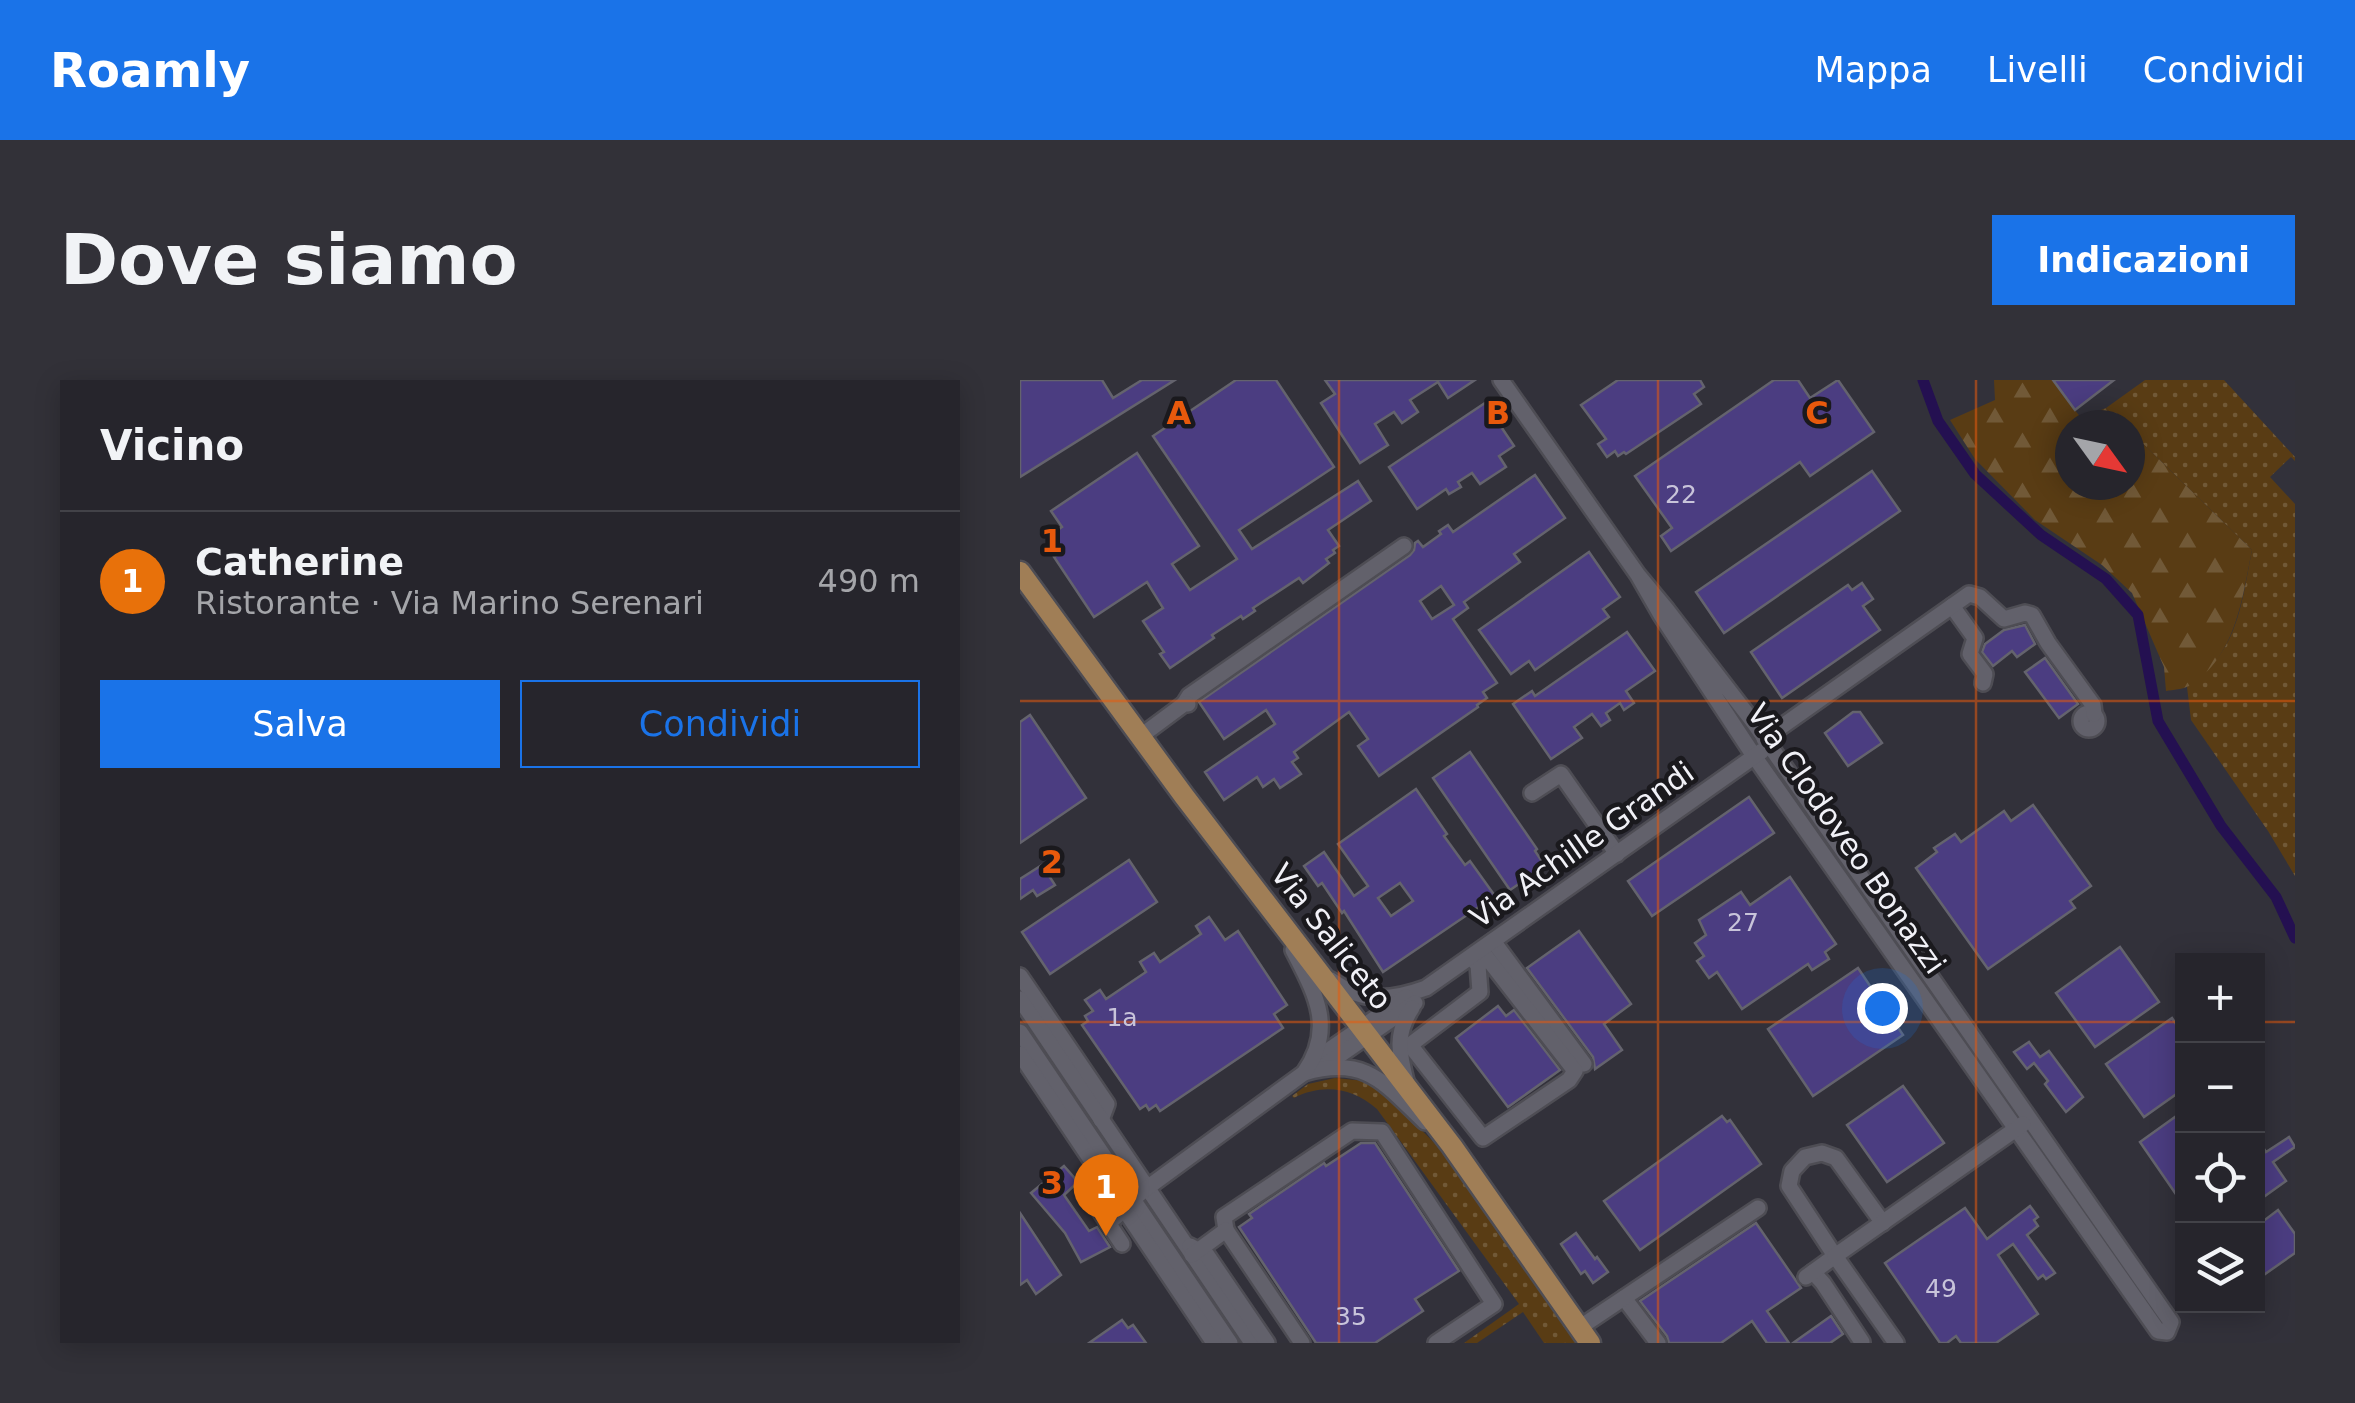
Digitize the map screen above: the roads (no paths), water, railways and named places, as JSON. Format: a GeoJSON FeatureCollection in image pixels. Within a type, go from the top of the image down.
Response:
{"type":"FeatureCollection","features":[{"type":"Feature","properties":{"kind":"main road","name":"Via Saliceto"},"geometry":{"type":"LineString","coordinates":[[1020,572],[1452,1146],[1584,1336]]}},
{"type":"Feature","properties":{"kind":"street","name":"Via Clodoveo Bonazzi"},"geometry":{"type":"LineString","coordinates":[[1501,380],[1638,576],[1767,742],[2023,1124],[2158,1331],[2167,1332],[2171,1322],[2023,1124],[1754,756],[1638,576]]}},
{"type":"Feature","properties":{"kind":"street"},"geometry":{"type":"LineString","coordinates":[[1141,736],[1186,704],[1189,696],[1404,546]]}},
{"type":"Feature","properties":{"kind":"street","name":"Via Clodoveo Bonazzi"},"geometry":{"type":"LineString","coordinates":[[1767,742],[1970,594],[1980,597],[2004,619],[2032,615],[2093,705],[2094,714]]}},
{"type":"Feature","properties":{"kind":"street"},"geometry":{"type":"LineString","coordinates":[[1952,606],[1976,638],[1970,654],[1985,674],[1983,683]]}},
{"type":"Feature","properties":{"kind":"street","name":"Via Achille Grandi"},"geometry":{"type":"LineString","coordinates":[[1108,1223],[1146,1188],[1754,756],[1767,742]]}},
{"type":"Feature","properties":{"kind":"street"},"geometry":{"type":"LineString","coordinates":[[1532,794],[1561,774],[1617,854]]}},
{"type":"Feature","properties":{"kind":"street"},"geometry":{"type":"LineString","coordinates":[[1276,915],[1320,1008],[1313,1067],[1352,1068],[1372,1074],[1452,1146]]}},
{"type":"Feature","properties":{"kind":"street"},"geometry":{"type":"LineString","coordinates":[[1481,949],[1575,1071],[1568,1080],[1483,1138],[1410,1045],[1480,992],[1481,949]]}},
{"type":"Feature","properties":{"kind":"street"},"geometry":{"type":"LineString","coordinates":[[1481,949],[1584,1064]]}},
{"type":"Feature","properties":{"kind":"street","name":"Via Achille Grandi"},"geometry":{"type":"LineString","coordinates":[[1320,972],[1360,996],[1412,999]]}},
{"type":"Feature","properties":{"kind":"street"},"geometry":{"type":"LineString","coordinates":[[1020,976],[1066,1056]]}},
{"type":"Feature","properties":{"kind":"street"},"geometry":{"type":"LineString","coordinates":[[1020,999],[1106,1104],[1101,1120],[1192,1249],[1252,1343]]}},
{"type":"Feature","properties":{"kind":"street"},"geometry":{"type":"LineString","coordinates":[[1407,1086],[1398,1050],[1412,999]]}},
{"type":"Feature","properties":{"kind":"street"},"geometry":{"type":"LineString","coordinates":[[1020,1032],[1037,1069],[1084,1139],[1230,1343]]}},
{"type":"Feature","properties":{"kind":"street"},"geometry":{"type":"LineString","coordinates":[[1020,1054],[1037,1069]]}},
{"type":"Feature","properties":{"kind":"street"},"geometry":{"type":"LineString","coordinates":[[1862,1342],[1823,1282],[1809,1274],[2023,1124]]}},
{"type":"Feature","properties":{"kind":"street"},"geometry":{"type":"LineString","coordinates":[[1302,1343],[1226,1230],[1224,1217],[1352,1131],[1382,1132],[1494,1304],[1436,1343]]}},
{"type":"Feature","properties":{"kind":"street"},"geometry":{"type":"LineString","coordinates":[[1084,1139],[1099,1172],[1128,1204],[1214,1343]]}},
{"type":"Feature","properties":{"kind":"street"},"geometry":{"type":"LineString","coordinates":[[1882,1223],[1836,1158],[1822,1153],[1806,1157],[1792,1171],[1790,1186],[1896,1343]]}},
{"type":"Feature","properties":{"kind":"street"},"geometry":{"type":"LineString","coordinates":[[1099,1172],[1087,1191],[1122,1244]]}},
{"type":"Feature","properties":{"kind":"street"},"geometry":{"type":"LineString","coordinates":[[1584,1336],[1624,1298],[1758,1208]]}},
{"type":"Feature","properties":{"kind":"street"},"geometry":{"type":"LineString","coordinates":[[1192,1249],[1226,1230]]}},
{"type":"Feature","properties":{"kind":"street"},"geometry":{"type":"LineString","coordinates":[[1192,1249],[1208,1255],[1267,1343]]}},
{"type":"Feature","properties":{"kind":"street"},"geometry":{"type":"LineString","coordinates":[[1624,1298],[1658,1343]]}},
{"type":"Feature","properties":{"kind":"waterway"},"geometry":{"type":"LineString","coordinates":[[1923,380],[1938,421],[1975,474],[2041,535],[2106,579],[2138,615],[2158,721],[2221,826],[2276,897],[2295,938]]}},
{"type":"Feature","properties":{"kind":"place","name":"Catherine"},"geometry":{"type":"Point","coordinates":[1106,1236]}}]}
